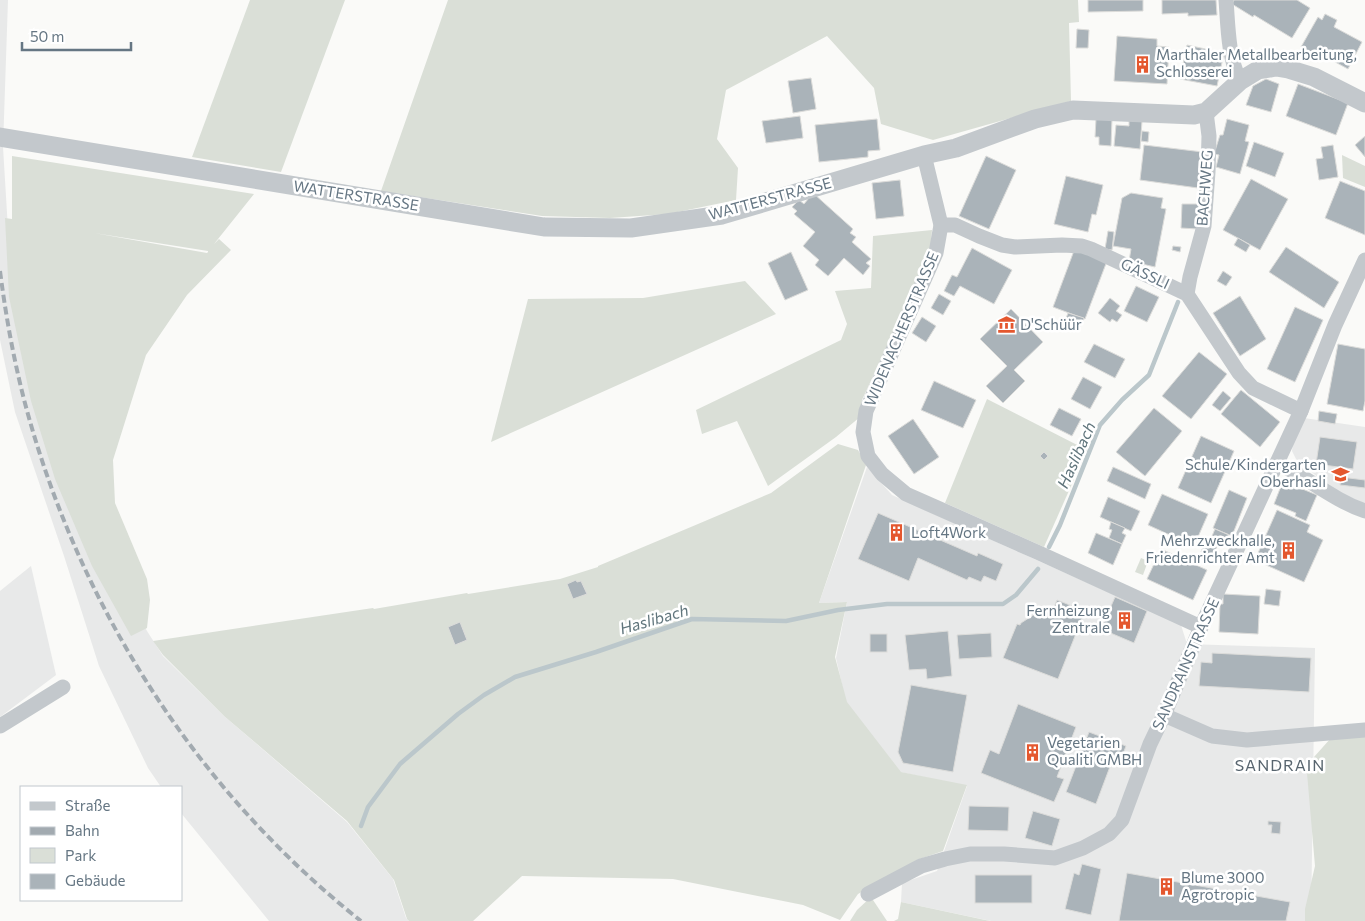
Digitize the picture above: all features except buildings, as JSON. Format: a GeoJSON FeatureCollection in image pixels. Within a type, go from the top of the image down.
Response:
{"type":"FeatureCollection","features":[{"type":"Feature","properties":{"kind":"street"},"geometry":{"type":"LineString","coordinates":[[1226,0],[1235,70],[1240,81]]}},
{"type":"Feature","properties":{"kind":"street"},"geometry":{"type":"LineString","coordinates":[[1206,112],[1240,81],[1258,70],[1276,67],[1314,77],[1365,103]]}},
{"type":"Feature","properties":{"kind":"street","name":"WATTERSTRASSE"},"geometry":{"type":"LineString","coordinates":[[0,137],[544,227],[631,228],[722,215],[924,155],[956,148],[1035,119],[1073,110],[1194,115],[1206,112]]}},
{"type":"Feature","properties":{"kind":"street","name":"BACHWEG"},"geometry":{"type":"LineString","coordinates":[[1187,294],[1204,226],[1209,136],[1206,112]]}},
{"type":"Feature","properties":{"kind":"street","name":"WIDENACHERSTRASSE"},"geometry":{"type":"LineString","coordinates":[[924,155],[940,225],[936,253],[866,411],[863,432],[868,456],[882,474],[906,494],[1201,627]]}},
{"type":"Feature","properties":{"kind":"street","name":"GÄSSLI"},"geometry":{"type":"LineString","coordinates":[[940,225],[955,225],[1002,245],[1022,247],[1062,245],[1090,248],[1187,294],[1239,373],[1253,388],[1301,411]]}},
{"type":"Feature","properties":{"kind":"street","name":"SANDRAINSTRASSE"},"geometry":{"type":"LineString","coordinates":[[868,894],[921,866],[970,854],[1004,854],[1055,858],[1083,848],[1108,834],[1122,820],[1150,744],[1201,627],[1301,411],[1334,325],[1365,260]]}},
{"type":"Feature","properties":{"kind":"street"},"geometry":{"type":"LineString","coordinates":[[1277,463],[1292,470],[1348,505],[1365,511]]}},
{"type":"Feature","properties":{"kind":"street"},"geometry":{"type":"LineString","coordinates":[[0,726],[64,687]]}},
{"type":"Feature","properties":{"kind":"street"},"geometry":{"type":"LineString","coordinates":[[1164,714],[1212,736],[1247,740],[1365,730]]}},
{"type":"Feature","properties":{"kind":"shaded area"},"geometry":{"type":"Polygon","coordinates":[[[0,0],[8,0],[3,147],[12,295],[123,584],[147,631],[163,656],[224,716],[347,822],[393,879],[406,918],[409,921],[269,921],[182,814],[182,786],[160,786],[148,768],[99,666],[15,412],[0,340],[0,0]]]}},
{"type":"Feature","properties":{"kind":"shaded area","name":"Schule/Kindergarten Oberhasli"},"geometry":{"type":"Polygon","coordinates":[[[1304,418],[1365,427],[1365,504],[1332,489],[1296,459],[1292,451],[1293,442],[1304,418]]]}},
{"type":"Feature","properties":{"kind":"shaded area"},"geometry":{"type":"Polygon","coordinates":[[[867,467],[892,495],[1181,625],[1187,644],[1315,648],[1311,921],[991,921],[901,902],[902,883],[937,871],[967,786],[900,772],[846,702],[836,658],[847,602],[819,603],[867,467]]]}},
{"type":"Feature","properties":{"kind":"shaded area"},"geometry":{"type":"Polygon","coordinates":[[[31,566],[56,675],[0,717],[0,591],[31,566]]]}},
{"type":"Feature","properties":{"kind":"green space"},"geometry":{"type":"Polygon","coordinates":[[[250,0],[345,0],[281,172],[192,157],[250,0]]]}},
{"type":"Feature","properties":{"kind":"green space"},"geometry":{"type":"Polygon","coordinates":[[[448,0],[1078,0],[1079,22],[1069,23],[1071,101],[933,140],[881,124],[874,88],[827,36],[726,90],[717,139],[738,168],[736,200],[668,214],[610,218],[542,216],[381,191],[448,0]]]}},
{"type":"Feature","properties":{"kind":"green space"},"geometry":{"type":"Polygon","coordinates":[[[1342,155],[1365,166],[1365,187],[1343,178],[1342,155]]]}},
{"type":"Feature","properties":{"kind":"green space"},"geometry":{"type":"Polygon","coordinates":[[[12,156],[254,194],[214,244],[219,239],[231,250],[187,295],[146,355],[113,460],[115,503],[147,579],[150,600],[147,628],[131,636],[92,566],[55,479],[31,401],[9,297],[5,218],[12,219],[12,156]],[[94,233],[207,253],[208,251],[94,233]]]}},
{"type":"Feature","properties":{"kind":"green space"},"geometry":{"type":"Polygon","coordinates":[[[932,230],[930,254],[862,400],[860,417],[836,437],[768,486],[737,421],[702,434],[696,410],[841,340],[847,324],[835,291],[871,288],[873,236],[932,230]]]}},
{"type":"Feature","properties":{"kind":"green space"},"geometry":{"type":"Polygon","coordinates":[[[745,281],[776,314],[491,442],[528,299],[643,298],[745,281]]]}},
{"type":"Feature","properties":{"kind":"green space"},"geometry":{"type":"Polygon","coordinates":[[[987,399],[1087,450],[1044,547],[945,503],[987,399]]]}},
{"type":"Feature","properties":{"kind":"green space"},"geometry":{"type":"Polygon","coordinates":[[[838,444],[858,450],[866,465],[819,603],[847,602],[835,657],[847,702],[901,772],[967,785],[943,851],[917,860],[858,894],[840,920],[803,905],[673,879],[522,876],[473,921],[409,921],[394,880],[347,821],[224,716],[163,655],[153,641],[374,609],[560,579],[598,567],[771,493],[838,444]]]}},
{"type":"Feature","properties":{"kind":"green space"},"geometry":{"type":"Polygon","coordinates":[[[1141,558],[1148,561],[1143,575],[1135,572],[1141,558]]]}},
{"type":"Feature","properties":{"kind":"green space"},"geometry":{"type":"Polygon","coordinates":[[[1365,736],[1365,921],[1305,921],[1305,909],[1315,866],[1307,773],[1314,757],[1331,738],[1365,736]]]}},
{"type":"Feature","properties":{"kind":"green space"},"geometry":{"type":"Polygon","coordinates":[[[871,897],[887,921],[850,921],[857,910],[871,897]]]}},
{"type":"Feature","properties":{"kind":"green space"},"geometry":{"type":"Polygon","coordinates":[[[901,902],[990,921],[894,921],[898,919],[901,902]]]}},
{"type":"Feature","properties":{"kind":"waterway","name":"Haslibach"},"geometry":{"type":"LineString","coordinates":[[1049,547],[1060,525],[1100,425],[1122,400],[1149,375],[1178,302]]}},
{"type":"Feature","properties":{"kind":"waterway","name":"Haslibach"},"geometry":{"type":"LineString","coordinates":[[361,826],[368,807],[400,764],[458,714],[484,695],[515,677],[692,619],[786,621],[838,610],[887,604],[1003,604],[1016,595],[1038,569]]}},
{"type":"Feature","properties":{"kind":"railway"},"geometry":{"type":"LineString","coordinates":[[0,271],[18,373],[26,407],[49,481],[78,554],[112,624],[152,691],[197,754],[247,814],[302,870],[361,921]]}},
{"type":"Feature","properties":{"kind":"place","name":"Marthaler Metallbearbeitung, Schlosserei"},"geometry":{"type":"Point","coordinates":[1142,64]}},
{"type":"Feature","properties":{"kind":"place","name":"D'Schüür"},"geometry":{"type":"Point","coordinates":[1006,325]}},
{"type":"Feature","properties":{"kind":"place","name":"Schule/Kindergarten Oberhasli"},"geometry":{"type":"Point","coordinates":[1340,474]}},
{"type":"Feature","properties":{"kind":"place","name":"Loft4Work"},"geometry":{"type":"Point","coordinates":[897,533]}},
{"type":"Feature","properties":{"kind":"place","name":"Mehrzweckhalle, Friedenrichter Amt"},"geometry":{"type":"Point","coordinates":[1289,550]}},
{"type":"Feature","properties":{"kind":"place","name":"Fernheizung Zentrale"},"geometry":{"type":"Point","coordinates":[1124,620]}},
{"type":"Feature","properties":{"kind":"place","name":"Vegetarien Qualiti GMBH"},"geometry":{"type":"Point","coordinates":[1033,752]}},
{"type":"Feature","properties":{"kind":"place","name":"Blume 3000 Agrotropic"},"geometry":{"type":"Point","coordinates":[1167,887]}},
{"type":"Feature","properties":{"kind":"district","name":"SANDRAIN"},"geometry":{"type":"Point","coordinates":[1280,765]}}]}
